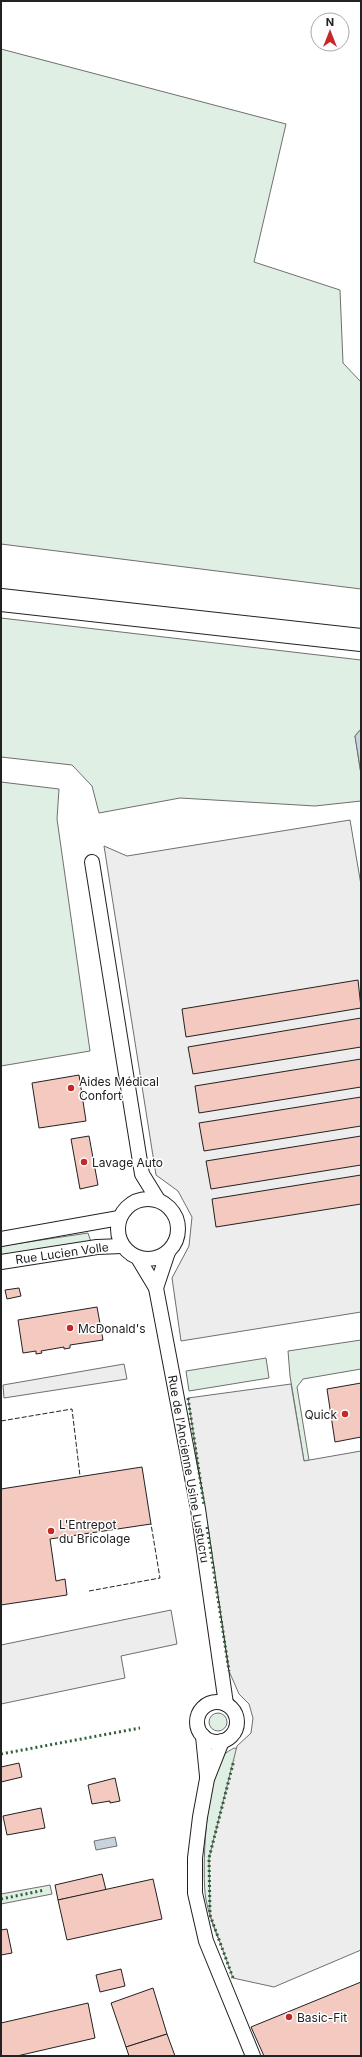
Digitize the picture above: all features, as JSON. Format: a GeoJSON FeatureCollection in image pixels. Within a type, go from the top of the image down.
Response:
{"type":"FeatureCollection","features":[{"type":"Feature","properties":{"kind":"main road"},"geometry":{"type":"LineString","coordinates":[[1,600],[361,640]]}},
{"type":"Feature","properties":{"kind":"street"},"geometry":{"type":"LineString","coordinates":[[92,862],[142,1174],[158,1200]]}},
{"type":"Feature","properties":{"kind":"street"},"geometry":{"type":"LineString","coordinates":[[130,1203],[142,1174]]}},
{"type":"Feature","properties":{"kind":"street"},"geometry":{"type":"LineString","coordinates":[[139,1199],[158,1200],[167,1205],[174,1213],[178,1223],[178,1234],[175,1243],[168,1252],[154,1258],[138,1258],[129,1253],[122,1246],[117,1228],[119,1218],[123,1210],[130,1203],[139,1199]]}},
{"type":"Feature","properties":{"kind":"street"},"geometry":{"type":"LineString","coordinates":[[1,1239],[119,1218]]}},
{"type":"Feature","properties":{"kind":"street","name":"Rue Lucien Volle"},"geometry":{"type":"LineString","coordinates":[[1,1262],[97,1247],[122,1246]]}},
{"type":"Feature","properties":{"kind":"street","name":"Rue de l'Ancienne Usine Lustucru"},"geometry":{"type":"LineString","coordinates":[[156,1288],[168,1252]]}},
{"type":"Feature","properties":{"kind":"street","name":"Rue de l'Ancienne Usine Lustucru"},"geometry":{"type":"LineString","coordinates":[[138,1258],[156,1288],[198,1509],[218,1650],[220,1703]]}},
{"type":"Feature","properties":{"kind":"street","name":"Rue de l'Ancienne Usine Lustucru"},"geometry":{"type":"LineString","coordinates":[[207,1779],[203,1736],[197,1725],[198,1714],[207,1704],[220,1703],[234,1711],[237,1722],[233,1734],[222,1741],[207,1779],[197,1844],[194,1893],[206,1941],[253,2056]]}},
{"type":"Feature","properties":{"kind":"street"},"geometry":{"type":"LineString","coordinates":[[203,1736],[212,1741],[222,1741]]}},
{"type":"Feature","properties":{"kind":"green space"},"geometry":{"type":"Polygon","coordinates":[[[1,49],[286,124],[254,262],[340,290],[343,363],[361,382],[361,589],[1,544],[1,49]]]}},
{"type":"Feature","properties":{"kind":"green space"},"geometry":{"type":"Polygon","coordinates":[[[1,618],[361,660],[361,729],[355,736],[361,774],[361,801],[315,806],[180,798],[99,813],[92,786],[72,765],[1,757],[1,618]]]}},
{"type":"Feature","properties":{"kind":"green space"},"geometry":{"type":"Polygon","coordinates":[[[1,782],[59,789],[57,819],[90,1051],[1,1066],[1,782]]]}},
{"type":"Feature","properties":{"kind":"green space"},"geometry":{"type":"Polygon","coordinates":[[[88,1233],[91,1242],[1,1256],[1,1246],[88,1233]]]}},
{"type":"Feature","properties":{"kind":"green space"},"geometry":{"type":"Polygon","coordinates":[[[361,1340],[361,1369],[303,1379],[297,1387],[309,1460],[304,1461],[290,1376],[288,1351],[361,1340]]]}},
{"type":"Feature","properties":{"kind":"green space"},"geometry":{"type":"Polygon","coordinates":[[[266,1358],[269,1378],[189,1391],[186,1371],[266,1358]]]}},
{"type":"Feature","properties":{"kind":"green space"},"geometry":{"type":"Polygon","coordinates":[[[214,1713],[222,1713],[227,1718],[225,1729],[222,1731],[214,1731],[209,1726],[209,1718],[214,1713]]]}},
{"type":"Feature","properties":{"kind":"green space"},"geometry":{"type":"Polygon","coordinates":[[[234,1748],[240,1749],[218,1938],[206,1900],[204,1869],[206,1825],[213,1782],[218,1766],[225,1754],[234,1748]]]}},
{"type":"Feature","properties":{"kind":"green space"},"geometry":{"type":"Polygon","coordinates":[[[50,1885],[52,1894],[1,1904],[1,1894],[50,1885]]]}},
{"type":"Feature","properties":{"kind":"shaded area"},"geometry":{"type":"Polygon","coordinates":[[[361,729],[361,774],[355,736],[361,729]]]}},
{"type":"Feature","properties":{"kind":"shaded area"},"geometry":{"type":"Polygon","coordinates":[[[350,820],[361,885],[361,1312],[181,1341],[172,1278],[189,1246],[192,1217],[178,1191],[156,1175],[104,846],[127,856],[350,820]]]}},
{"type":"Feature","properties":{"kind":"shaded area"},"geometry":{"type":"Polygon","coordinates":[[[124,1364],[127,1379],[4,1398],[3,1385],[124,1364]]]}},
{"type":"Feature","properties":{"kind":"shaded area"},"geometry":{"type":"Polygon","coordinates":[[[291,1384],[304,1461],[361,1451],[361,1950],[274,1987],[233,1978],[210,1915],[209,1858],[237,1746],[251,1733],[253,1718],[249,1704],[239,1694],[229,1671],[188,1398],[291,1384]]]}},
{"type":"Feature","properties":{"kind":"shaded area"},"geometry":{"type":"Polygon","coordinates":[[[171,1610],[177,1644],[121,1656],[125,1678],[1,1704],[1,1645],[171,1610]]]}},
{"type":"Feature","properties":{"kind":"shaded area"},"geometry":{"type":"Polygon","coordinates":[[[115,1837],[117,1846],[96,1850],[94,1841],[115,1837]]]}},
{"type":"Feature","properties":{"kind":"building"},"geometry":{"type":"Polygon","coordinates":[[[358,980],[361,1008],[186,1037],[182,1009],[358,980]]]}},
{"type":"Feature","properties":{"kind":"building"},"geometry":{"type":"Polygon","coordinates":[[[361,1018],[361,1047],[193,1074],[188,1047],[361,1018]]]}},
{"type":"Feature","properties":{"kind":"building"},"geometry":{"type":"Polygon","coordinates":[[[361,1059],[361,1087],[199,1113],[195,1086],[361,1059]]]}},
{"type":"Feature","properties":{"kind":"building"},"geometry":{"type":"Polygon","coordinates":[[[79,1075],[86,1121],[39,1128],[32,1083],[79,1075]]]}},
{"type":"Feature","properties":{"kind":"building"},"geometry":{"type":"Polygon","coordinates":[[[361,1097],[361,1126],[204,1151],[199,1123],[361,1097]]]}},
{"type":"Feature","properties":{"kind":"building","name":"Lavage Auto"},"geometry":{"type":"Polygon","coordinates":[[[89,1136],[98,1185],[80,1189],[71,1139],[89,1136]]]}},
{"type":"Feature","properties":{"kind":"building"},"geometry":{"type":"Polygon","coordinates":[[[361,1136],[361,1165],[211,1189],[206,1161],[361,1136]]]}},
{"type":"Feature","properties":{"kind":"building"},"geometry":{"type":"Polygon","coordinates":[[[361,1175],[361,1204],[216,1227],[212,1199],[361,1175]]]}},
{"type":"Feature","properties":{"kind":"building"},"geometry":{"type":"Polygon","coordinates":[[[19,1288],[21,1296],[7,1299],[5,1290],[19,1288]]]}},
{"type":"Feature","properties":{"kind":"building"},"geometry":{"type":"Polygon","coordinates":[[[97,1307],[103,1340],[70,1345],[70,1348],[64,1349],[64,1347],[41,1351],[42,1353],[36,1354],[36,1351],[23,1353],[18,1320],[97,1307]]]}},
{"type":"Feature","properties":{"kind":"building","name":"Quick"},"geometry":{"type":"Polygon","coordinates":[[[361,1383],[361,1437],[335,1442],[327,1389],[361,1383]]]}},
{"type":"Feature","properties":{"kind":"building","name":"L'Entrepot du Bricolage"},"geometry":{"type":"Polygon","coordinates":[[[142,1467],[151,1524],[50,1539],[56,1581],[65,1579],[67,1595],[1,1605],[1,1489],[142,1467]]]}},
{"type":"Feature","properties":{"kind":"building"},"geometry":{"type":"Polygon","coordinates":[[[19,1763],[22,1777],[1,1782],[1,1767],[19,1763]]]}},
{"type":"Feature","properties":{"kind":"building"},"geometry":{"type":"Polygon","coordinates":[[[115,1778],[120,1801],[92,1804],[88,1785],[115,1778]]]}},
{"type":"Feature","properties":{"kind":"building"},"geometry":{"type":"Polygon","coordinates":[[[41,1808],[45,1828],[7,1835],[3,1816],[41,1808]]]}},
{"type":"Feature","properties":{"kind":"building"},"geometry":{"type":"Polygon","coordinates":[[[102,1874],[106,1890],[58,1900],[55,1885],[102,1874]]]}},
{"type":"Feature","properties":{"kind":"building"},"geometry":{"type":"Polygon","coordinates":[[[153,1879],[162,1919],[67,1940],[58,1900],[153,1879]]]}},
{"type":"Feature","properties":{"kind":"building"},"geometry":{"type":"Polygon","coordinates":[[[7,1929],[12,1953],[1,1955],[1,1930],[7,1929]]]}},
{"type":"Feature","properties":{"kind":"building"},"geometry":{"type":"Polygon","coordinates":[[[121,1969],[125,1986],[100,1992],[96,1975],[121,1969]]]}},
{"type":"Feature","properties":{"kind":"building"},"geometry":{"type":"Polygon","coordinates":[[[361,1982],[361,2056],[264,2056],[251,2027],[361,1982]]]}},
{"type":"Feature","properties":{"kind":"building"},"geometry":{"type":"Polygon","coordinates":[[[153,1988],[167,2034],[126,2047],[111,2003],[153,1988]]]}},
{"type":"Feature","properties":{"kind":"building"},"geometry":{"type":"Polygon","coordinates":[[[88,2003],[95,2038],[17,2056],[1,2056],[1,2023],[88,2003]]]}},
{"type":"Feature","properties":{"kind":"building"},"geometry":{"type":"Polygon","coordinates":[[[167,2034],[175,2056],[129,2056],[126,2047],[167,2034]]]}},
{"type":"Feature","properties":{"kind":"hedge"},"geometry":{"type":"LineString","coordinates":[[188,1398],[204,1505]]}},
{"type":"Feature","properties":{"kind":"hedge"},"geometry":{"type":"LineString","coordinates":[[207,1527],[229,1671]]}},
{"type":"Feature","properties":{"kind":"hedge"},"geometry":{"type":"LineString","coordinates":[[1,1754],[140,1728]]}},
{"type":"Feature","properties":{"kind":"hedge"},"geometry":{"type":"LineString","coordinates":[[233,1978],[210,1915],[209,1858],[234,1760]]}},
{"type":"Feature","properties":{"kind":"hedge"},"geometry":{"type":"LineString","coordinates":[[1,1899],[45,1890]]}},
{"type":"Feature","properties":{"kind":"fence"},"geometry":{"type":"LineString","coordinates":[[1,1421],[72,1409],[80,1476]]}},
{"type":"Feature","properties":{"kind":"fence"},"geometry":{"type":"LineString","coordinates":[[89,1591],[160,1578],[151,1524]]}},
{"type":"Feature","properties":{"kind":"place","name":"Aides Médical Confort"},"geometry":{"type":"Point","coordinates":[71,1088]}},
{"type":"Feature","properties":{"kind":"place","name":"Lavage Auto"},"geometry":{"type":"Point","coordinates":[84,1162]}},
{"type":"Feature","properties":{"kind":"place","name":"McDonald's"},"geometry":{"type":"Point","coordinates":[70,1328]}},
{"type":"Feature","properties":{"kind":"place","name":"Quick"},"geometry":{"type":"Point","coordinates":[345,1414]}},
{"type":"Feature","properties":{"kind":"place","name":"L'Entrepot du Bricolage"},"geometry":{"type":"Point","coordinates":[51,1531]}},
{"type":"Feature","properties":{"kind":"place","name":"Basic-Fit"},"geometry":{"type":"Point","coordinates":[289,2017]}}]}
